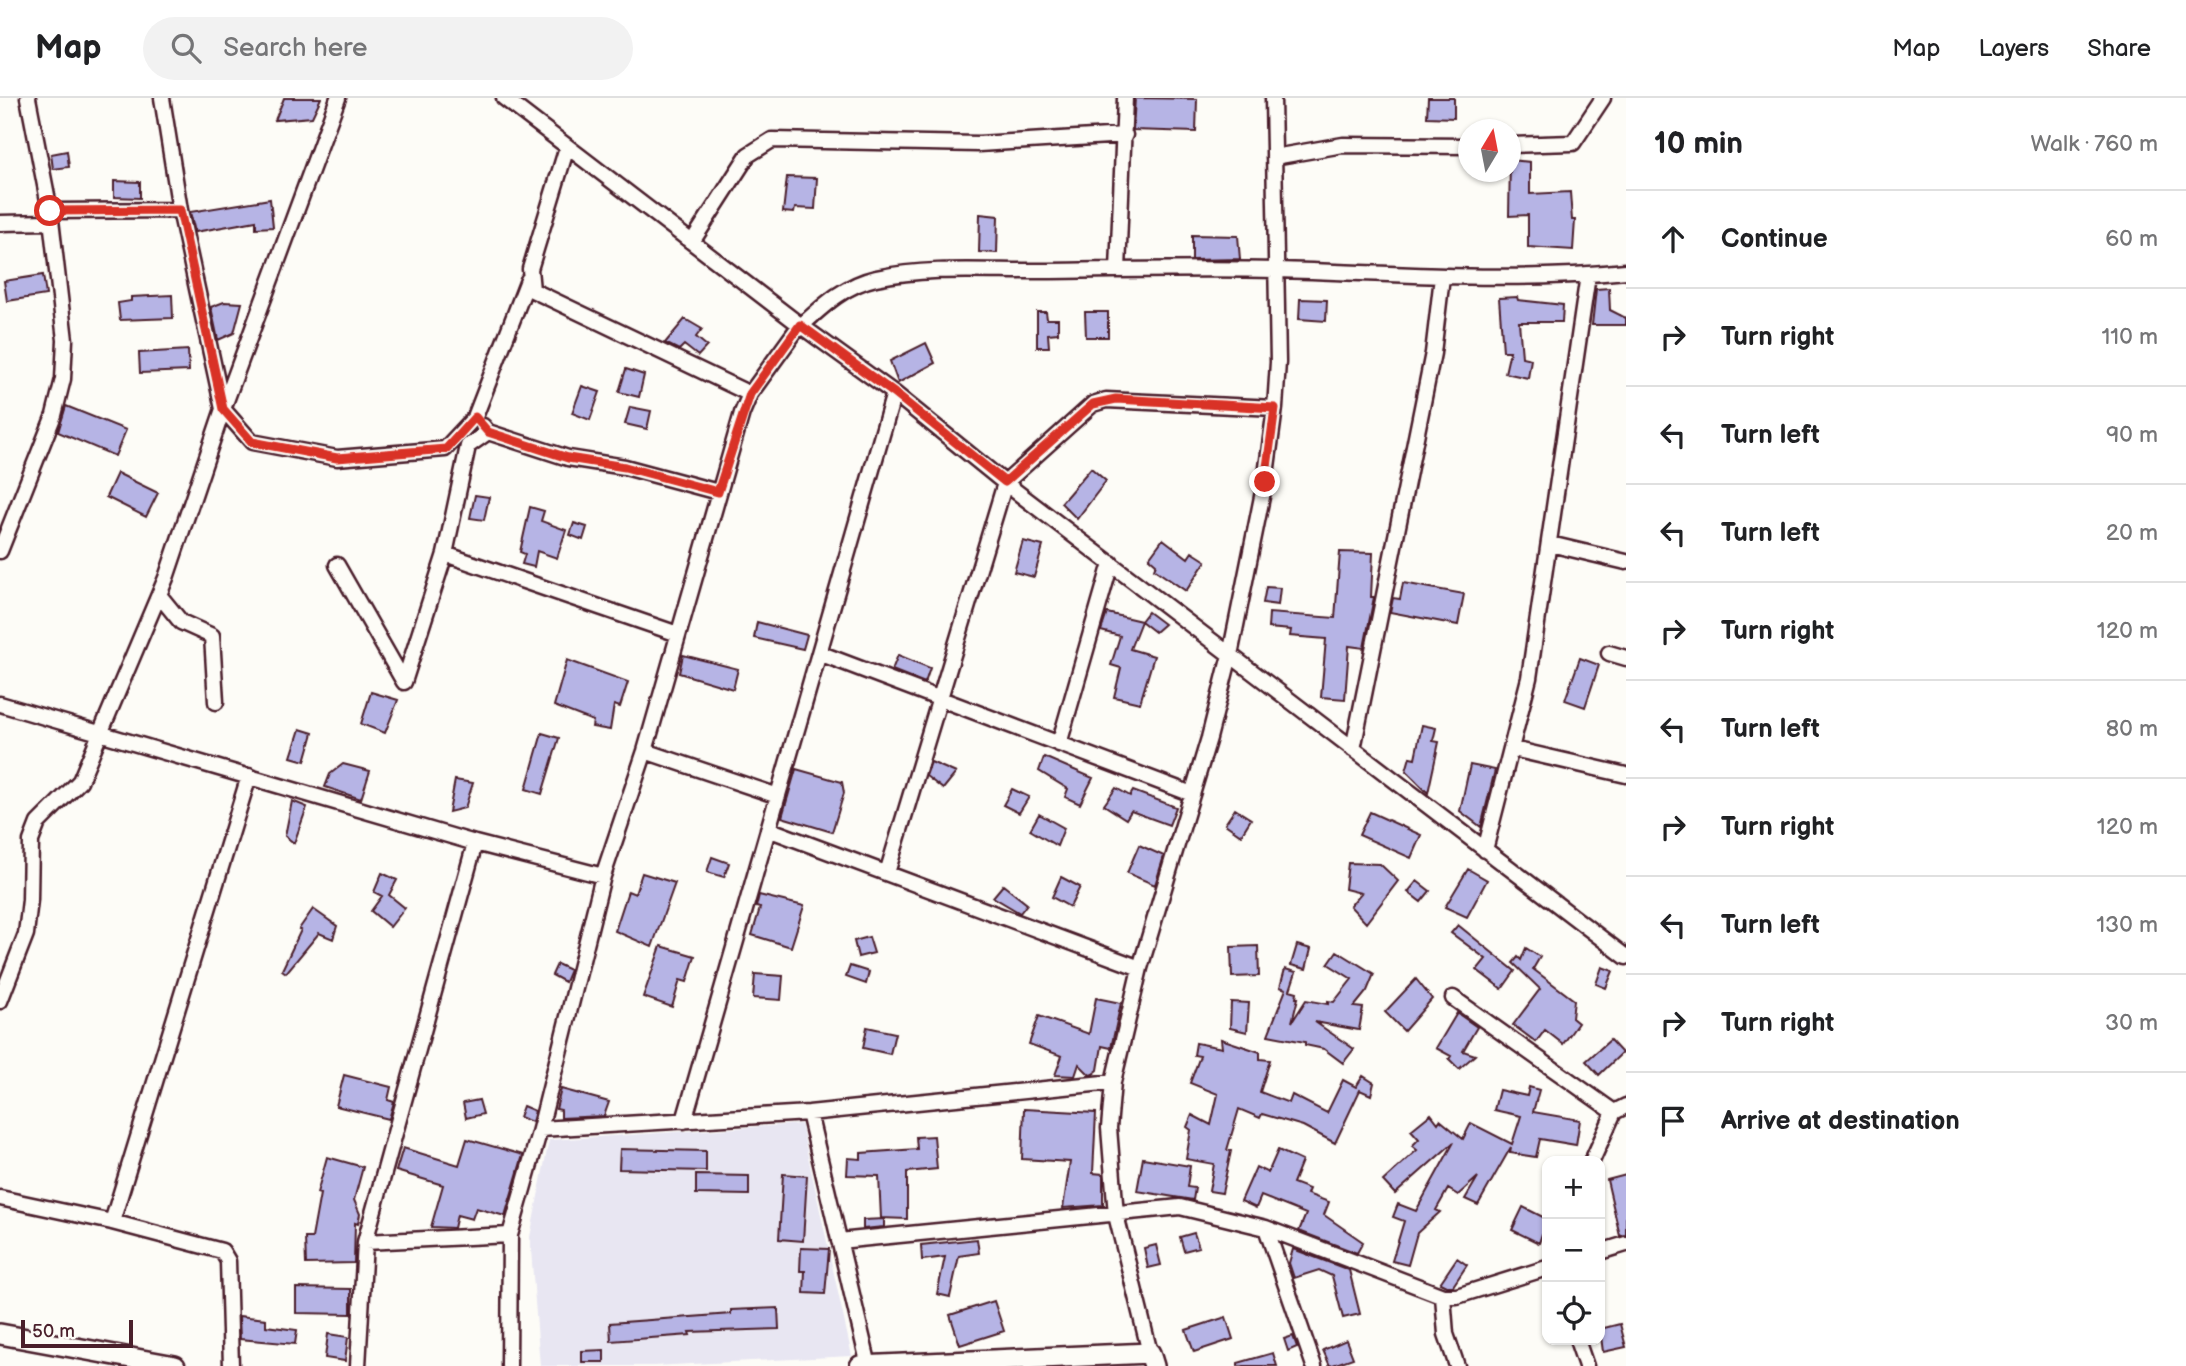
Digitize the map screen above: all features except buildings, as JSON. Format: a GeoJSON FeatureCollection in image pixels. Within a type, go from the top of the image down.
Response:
{"type":"FeatureCollection","features":[{"type":"Feature","properties":{"kind":"street"},"geometry":{"type":"LineString","coordinates":[[0,551],[54,415],[63,379],[65,340],[51,216],[29,98]]}},
{"type":"Feature","properties":{"kind":"street"},"geometry":{"type":"LineString","coordinates":[[162,98],[180,210],[223,409],[252,442],[337,458],[446,449],[475,417],[528,279],[567,147]]}},
{"type":"Feature","properties":{"kind":"street"},"geometry":{"type":"LineString","coordinates":[[0,1001],[26,934],[30,900],[31,841],[38,823],[80,781],[159,595],[223,409],[338,98]]}},
{"type":"Feature","properties":{"kind":"street"},"geometry":{"type":"LineString","coordinates":[[504,98],[801,326],[894,393],[1005,482],[1626,957]]}},
{"type":"Feature","properties":{"kind":"street"},"geometry":{"type":"LineString","coordinates":[[1118,270],[1125,98]]}},
{"type":"Feature","properties":{"kind":"street"},"geometry":{"type":"LineString","coordinates":[[860,1366],[1152,1359],[1116,1215],[1110,1128],[1113,1083],[1140,968],[1192,794],[1230,655],[1251,563],[1275,408],[1273,98]]}},
{"type":"Feature","properties":{"kind":"street"},"geometry":{"type":"LineString","coordinates":[[1521,145],[1573,143],[1603,98]]}},
{"type":"Feature","properties":{"kind":"street"},"geometry":{"type":"LineString","coordinates":[[692,242],[748,155],[772,140],[979,144],[1125,135]]}},
{"type":"Feature","properties":{"kind":"street"},"geometry":{"type":"LineString","coordinates":[[1274,157],[1343,145],[1458,146]]}},
{"type":"Feature","properties":{"kind":"street"},"geometry":{"type":"LineString","coordinates":[[0,223],[51,216],[180,210]]}},
{"type":"Feature","properties":{"kind":"street"},"geometry":{"type":"LineString","coordinates":[[509,1366],[510,1236],[540,1129],[603,876],[645,751],[718,492],[750,394],[801,326],[831,299],[853,286],[876,278],[939,271],[1276,270],[1443,277],[1588,275],[1626,271]]}},
{"type":"Feature","properties":{"kind":"street"},"geometry":{"type":"LineString","coordinates":[[1485,850],[1529,678],[1588,275]]}},
{"type":"Feature","properties":{"kind":"street"},"geometry":{"type":"LineString","coordinates":[[1353,749],[1433,353],[1443,277]]}},
{"type":"Feature","properties":{"kind":"street"},"geometry":{"type":"LineString","coordinates":[[528,279],[532,290],[540,296],[750,394]]}},
{"type":"Feature","properties":{"kind":"street"},"geometry":{"type":"LineString","coordinates":[[684,1121],[894,393]]}},
{"type":"Feature","properties":{"kind":"street"},"geometry":{"type":"LineString","coordinates":[[887,873],[1005,482],[1093,404],[1106,400],[1275,408]]}},
{"type":"Feature","properties":{"kind":"street"},"geometry":{"type":"LineString","coordinates":[[475,417],[488,432],[568,458],[625,467],[718,492]]}},
{"type":"Feature","properties":{"kind":"street"},"geometry":{"type":"LineString","coordinates":[[337,565],[404,682],[444,554],[468,446],[488,432]]}},
{"type":"Feature","properties":{"kind":"street"},"geometry":{"type":"LineString","coordinates":[[1550,544],[1626,562]]}},
{"type":"Feature","properties":{"kind":"street"},"geometry":{"type":"LineString","coordinates":[[444,554],[678,634]]}},
{"type":"Feature","properties":{"kind":"street"},"geometry":{"type":"LineString","coordinates":[[1059,744],[1111,563]]}},
{"type":"Feature","properties":{"kind":"street"},"geometry":{"type":"LineString","coordinates":[[159,595],[181,622],[212,636],[216,702]]}},
{"type":"Feature","properties":{"kind":"street"},"geometry":{"type":"LineString","coordinates":[[819,653],[1192,794]]}},
{"type":"Feature","properties":{"kind":"street"},"geometry":{"type":"LineString","coordinates":[[1609,653],[1626,658]]}},
{"type":"Feature","properties":{"kind":"street"},"geometry":{"type":"LineString","coordinates":[[0,704],[475,843],[603,876]]}},
{"type":"Feature","properties":{"kind":"street"},"geometry":{"type":"LineString","coordinates":[[1513,749],[1626,775]]}},
{"type":"Feature","properties":{"kind":"street"},"geometry":{"type":"LineString","coordinates":[[645,751],[778,796]]}},
{"type":"Feature","properties":{"kind":"street"},"geometry":{"type":"LineString","coordinates":[[112,1222],[249,776]]}},
{"type":"Feature","properties":{"kind":"street"},"geometry":{"type":"LineString","coordinates":[[768,829],[1140,968]]}},
{"type":"Feature","properties":{"kind":"street"},"geometry":{"type":"LineString","coordinates":[[358,1366],[365,1242],[475,843]]}},
{"type":"Feature","properties":{"kind":"street"},"geometry":{"type":"LineString","coordinates":[[1454,998],[1620,1109],[1595,1156]]}},
{"type":"Feature","properties":{"kind":"street"},"geometry":{"type":"LineString","coordinates":[[540,1129],[809,1113],[1113,1083]]}},
{"type":"Feature","properties":{"kind":"street"},"geometry":{"type":"LineString","coordinates":[[809,1113],[869,1366]]}},
{"type":"Feature","properties":{"kind":"street"},"geometry":{"type":"LineString","coordinates":[[0,1198],[216,1247],[226,1256],[230,1366]]}},
{"type":"Feature","properties":{"kind":"street"},"geometry":{"type":"LineString","coordinates":[[839,1241],[1180,1207],[1266,1228],[1443,1296],[1457,1296],[1542,1270]]}},
{"type":"Feature","properties":{"kind":"street"},"geometry":{"type":"LineString","coordinates":[[1266,1228],[1314,1366]]}},
{"type":"Feature","properties":{"kind":"street"},"geometry":{"type":"LineString","coordinates":[[365,1242],[510,1236]]}},
{"type":"Feature","properties":{"kind":"street"},"geometry":{"type":"LineString","coordinates":[[1605,1250],[1626,1244]]}},
{"type":"Feature","properties":{"kind":"street"},"geometry":{"type":"LineString","coordinates":[[1443,1296],[1446,1334],[1457,1366]]}},
{"type":"Feature","properties":{"kind":"street"},"geometry":{"type":"LineString","coordinates":[[0,1334],[175,1366]]}},
{"type":"Feature","properties":{"kind":"street"},"geometry":{"type":"LineString","coordinates":[[1579,1345],[1586,1366]]}},
{"type":"Feature","properties":{"kind":"shaded area"},"geometry":{"type":"Polygon","coordinates":[[[801,1124],[852,1356],[653,1366],[540,1366],[530,1237],[549,1140],[801,1124]]]}},
{"type":"Feature","properties":{"kind":"route"},"geometry":{"type":"LineString","coordinates":[[50,211],[180,210],[223,409],[252,442],[337,458],[446,449],[475,417],[488,432],[568,458],[625,467],[718,492],[750,394],[800,325],[894,393],[1005,482],[1093,404],[1116,399],[1275,408],[1265,482]]}}]}
